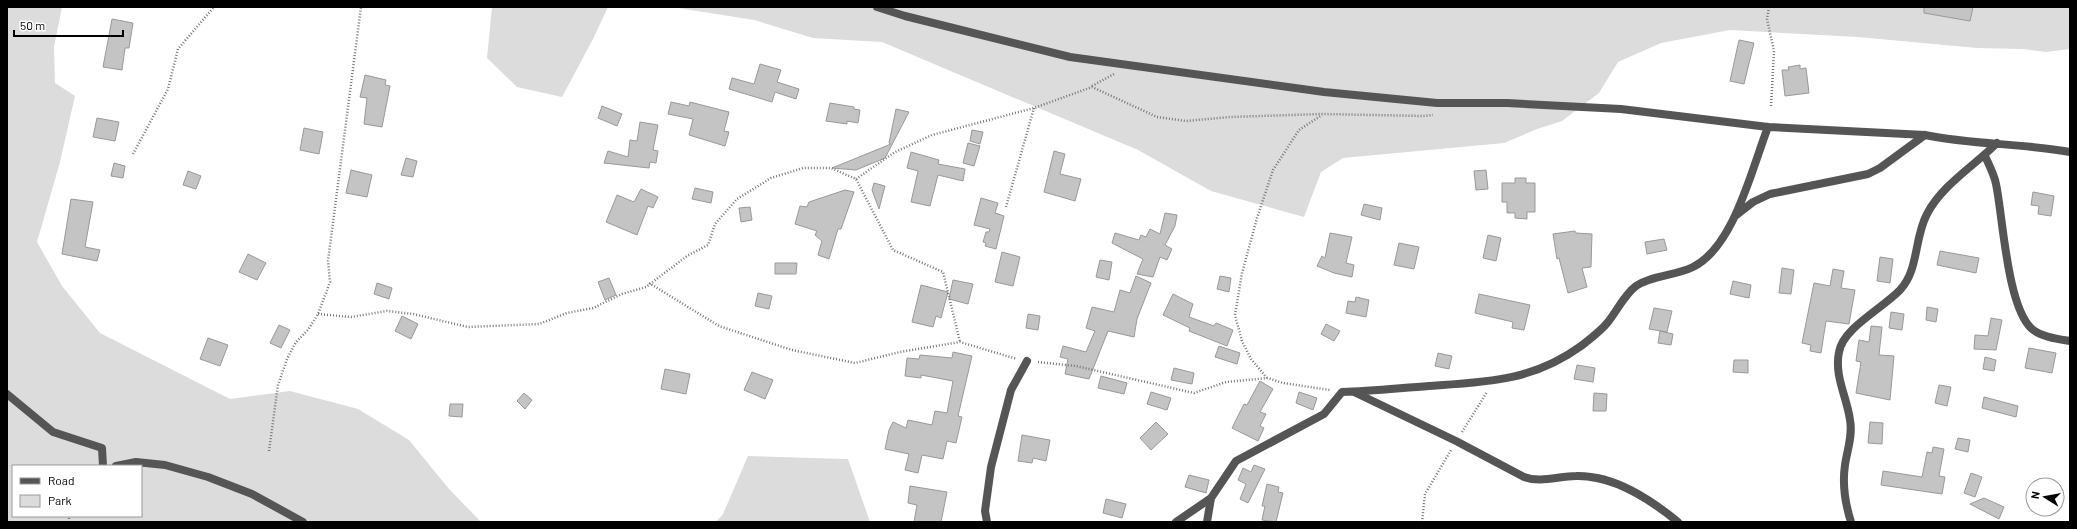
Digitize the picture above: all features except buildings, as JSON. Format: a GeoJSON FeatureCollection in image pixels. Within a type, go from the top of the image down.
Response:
{"type":"FeatureCollection","features":[{"type":"Feature","properties":{"kind":"street"},"geometry":{"type":"LineString","coordinates":[[877,7],[905,16],[1070,57],[1324,92],[1422,102],[1507,103],[1621,109],[1768,127],[1925,134],[1948,140],[2042,146],[2070,152]]}},
{"type":"Feature","properties":{"kind":"street"},"geometry":{"type":"LineString","coordinates":[[1176,522],[1211,498],[1236,461],[1324,414],[1342,392],[1494,382],[1533,372],[1551,365],[1582,345],[1608,323],[1626,297],[1636,286],[1646,281],[1692,268],[1706,259],[1719,245],[1735,216],[1768,127]]}},
{"type":"Feature","properties":{"kind":"street"},"geometry":{"type":"LineString","coordinates":[[1735,216],[1753,202],[1770,194],[1868,174],[1880,168],[1925,134]]}},
{"type":"Feature","properties":{"kind":"street"},"geometry":{"type":"LineString","coordinates":[[1851,522],[1843,491],[1844,467],[1851,422],[1840,385],[1839,352],[1842,343],[1851,331],[1903,287],[1912,268],[1921,228],[1933,204],[1997,143]]}},
{"type":"Feature","properties":{"kind":"street"},"geometry":{"type":"LineString","coordinates":[[1985,156],[1995,182],[2011,275],[2022,314],[2032,329],[2053,338],[2070,341]]}},
{"type":"Feature","properties":{"kind":"street"},"geometry":{"type":"LineString","coordinates":[[987,522],[986,511],[993,459],[1011,390],[1027,361]]}},
{"type":"Feature","properties":{"kind":"street"},"geometry":{"type":"LineString","coordinates":[[1353,392],[1456,441],[1524,477],[1534,479],[1575,476],[1607,479],[1661,508],[1678,522]]}},
{"type":"Feature","properties":{"kind":"street"},"geometry":{"type":"LineString","coordinates":[[7,394],[53,432],[102,448],[103,465]]}},
{"type":"Feature","properties":{"kind":"street"},"geometry":{"type":"LineString","coordinates":[[121,465],[136,462],[165,465],[208,478],[252,494],[303,522]]}},
{"type":"Feature","properties":{"kind":"street"},"geometry":{"type":"LineString","coordinates":[[1207,522],[1211,498]]}},
{"type":"Feature","properties":{"kind":"path"},"geometry":{"type":"LineString","coordinates":[[133,154],[168,89],[178,49],[214,7]]}},
{"type":"Feature","properties":{"kind":"path"},"geometry":{"type":"LineString","coordinates":[[269,452],[276,393],[286,359],[296,342],[308,330],[318,314],[330,282],[328,261],[361,7]]}},
{"type":"Feature","properties":{"kind":"path"},"geometry":{"type":"LineString","coordinates":[[1769,7],[1766,19],[1774,51],[1771,107]]}},
{"type":"Feature","properties":{"kind":"path"},"geometry":{"type":"LineString","coordinates":[[856,179],[895,152],[932,135],[1034,108],[1092,86],[1129,66]]}},
{"type":"Feature","properties":{"kind":"path"},"geometry":{"type":"LineString","coordinates":[[1092,86],[1157,117],[1186,121],[1230,117],[1322,114],[1423,116],[1439,114]]}},
{"type":"Feature","properties":{"kind":"path"},"geometry":{"type":"LineString","coordinates":[[1006,207],[1034,108]]}},
{"type":"Feature","properties":{"kind":"path"},"geometry":{"type":"LineString","coordinates":[[1268,378],[1251,359],[1242,341],[1235,315],[1242,273],[1257,218],[1274,170],[1299,130],[1322,114]]}},
{"type":"Feature","properties":{"kind":"path"},"geometry":{"type":"LineString","coordinates":[[318,314],[351,317],[387,311],[413,314],[468,327],[539,324],[567,314],[593,308],[622,294],[646,286],[687,256],[708,244],[715,224],[737,199],[771,178],[803,168],[831,168],[856,179],[892,250],[943,272],[960,342]]}},
{"type":"Feature","properties":{"kind":"path"},"geometry":{"type":"LineString","coordinates":[[649,283],[719,326],[792,350],[855,363],[900,352],[960,342],[1027,361],[1076,366],[1194,394],[1226,382],[1268,378],[1283,383],[1342,392]]}},
{"type":"Feature","properties":{"kind":"green space"},"geometry":{"type":"Polygon","coordinates":[[[7,7],[62,7],[54,47],[55,83],[75,96],[60,162],[37,242],[62,286],[100,333],[230,399],[290,391],[358,409],[409,440],[449,489],[481,522],[7,522],[7,7]]]}},
{"type":"Feature","properties":{"kind":"green space"},"geometry":{"type":"Polygon","coordinates":[[[492,7],[608,7],[593,39],[562,97],[517,87],[487,58],[492,7]]]}},
{"type":"Feature","properties":{"kind":"green space"},"geometry":{"type":"Polygon","coordinates":[[[672,7],[2070,7],[2070,49],[2046,52],[2023,49],[1977,48],[1858,37],[1730,30],[1661,43],[1618,62],[1599,93],[1562,121],[1537,129],[1504,143],[1343,158],[1321,172],[1304,217],[1211,191],[1138,150],[882,42],[813,38],[754,20],[672,7]]]}},
{"type":"Feature","properties":{"kind":"green space"},"geometry":{"type":"Polygon","coordinates":[[[748,456],[848,459],[870,522],[716,522],[723,514],[748,456]]]}}]}
